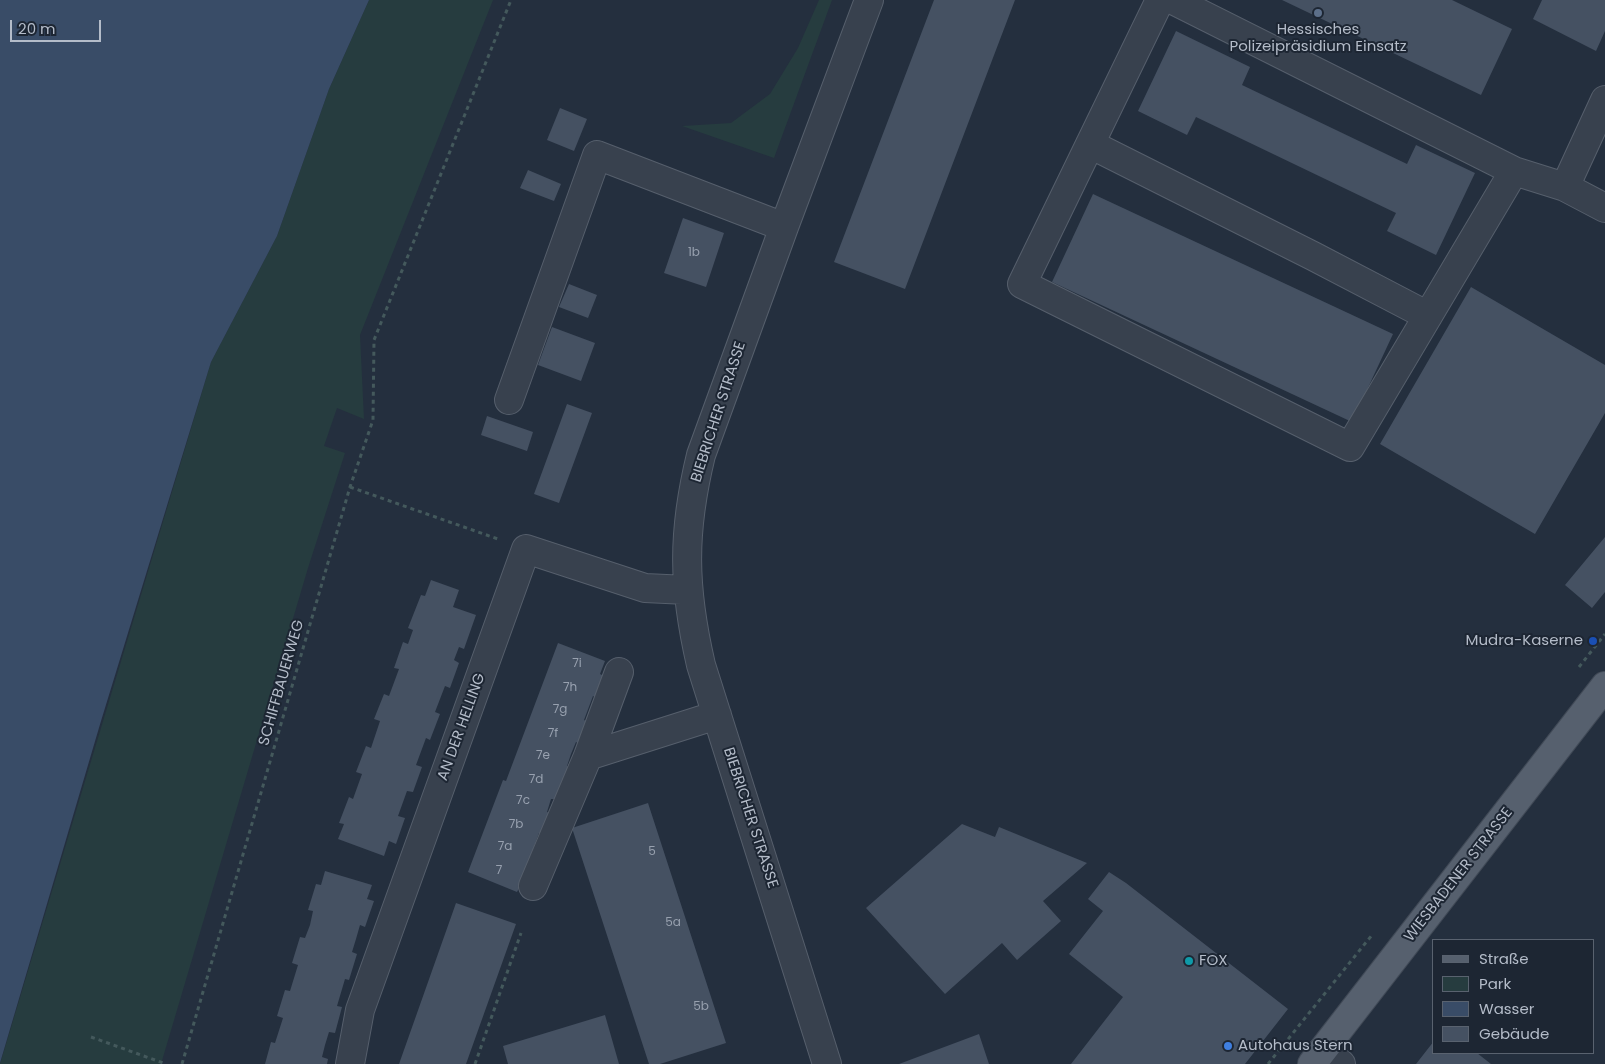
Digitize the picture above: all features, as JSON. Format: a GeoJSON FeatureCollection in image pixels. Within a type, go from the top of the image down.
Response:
{"type":"FeatureCollection","features":[{"type":"Feature","properties":{"kind":"main road","name":"WIESBADENER STRASSE"},"geometry":{"type":"LineString","coordinates":[[1325,1059],[1605,686]]}},
{"type":"Feature","properties":{"kind":"street","name":"BIEBRICHER STRASSE"},"geometry":{"type":"LineString","coordinates":[[820,1062],[701,665],[692,625],[687,590],[686,552],[689,517],[701,455],[869,0]]}},
{"type":"Feature","properties":{"kind":"street"},"geometry":{"type":"LineString","coordinates":[[1160,0],[1022,284],[1350,447],[1514,171]]}},
{"type":"Feature","properties":{"kind":"street"},"geometry":{"type":"LineString","coordinates":[[1173,0],[1514,171],[1564,187],[1605,208]]}},
{"type":"Feature","properties":{"kind":"street"},"geometry":{"type":"LineString","coordinates":[[1564,187],[1605,100]]}},
{"type":"Feature","properties":{"kind":"street"},"geometry":{"type":"LineString","coordinates":[[1090,144],[1428,316]]}},
{"type":"Feature","properties":{"kind":"street"},"geometry":{"type":"LineString","coordinates":[[509,400],[597,156],[784,226]]}},
{"type":"Feature","properties":{"kind":"street"},"geometry":{"type":"LineString","coordinates":[[526,549],[645,588],[687,590]]}},
{"type":"Feature","properties":{"kind":"street","name":"AN DER HELLING"},"geometry":{"type":"LineString","coordinates":[[350,1064],[360,1010],[526,549]]}},
{"type":"Feature","properties":{"kind":"street"},"geometry":{"type":"LineString","coordinates":[[533,886],[588,756],[619,672]]}},
{"type":"Feature","properties":{"kind":"street"},"geometry":{"type":"LineString","coordinates":[[588,756],[717,715]]}},
{"type":"Feature","properties":{"kind":"path","name":"SCHIFFBAUERWEG"},"geometry":{"type":"LineString","coordinates":[[182,1064],[350,487],[373,420],[374,340],[511,0]]}},
{"type":"Feature","properties":{"kind":"path"},"geometry":{"type":"LineString","coordinates":[[350,487],[526,549]]}},
{"type":"Feature","properties":{"kind":"path"},"geometry":{"type":"LineString","coordinates":[[1574,673],[1605,634]]}},
{"type":"Feature","properties":{"kind":"path"},"geometry":{"type":"LineString","coordinates":[[475,1064],[520,933]]}},
{"type":"Feature","properties":{"kind":"path"},"geometry":{"type":"LineString","coordinates":[[1268,1064],[1373,933]]}},
{"type":"Feature","properties":{"kind":"path"},"geometry":{"type":"LineString","coordinates":[[91,1038],[166,1064]]}},
{"type":"Feature","properties":{"kind":"green space"},"geometry":{"type":"Polygon","coordinates":[[[369,0],[493,0],[360,335],[364,419],[337,408],[324,446],[345,453],[308,568],[161,1064],[0,1064],[211,362],[277,236],[329,89],[369,0]]]}},
{"type":"Feature","properties":{"kind":"green space"},"geometry":{"type":"Polygon","coordinates":[[[819,0],[832,0],[774,158],[682,126],[731,123],[770,94],[798,48],[819,0]]]}},
{"type":"Feature","properties":{"kind":"water"},"geometry":{"type":"Polygon","coordinates":[[[0,0],[369,0],[329,89],[277,236],[211,362],[101,721],[0,1063],[0,0]]]}},
{"type":"Feature","properties":{"kind":"building"},"geometry":{"type":"Polygon","coordinates":[[[934,0],[1015,0],[905,289],[834,262],[934,0]]]}},
{"type":"Feature","properties":{"kind":"building"},"geometry":{"type":"Polygon","coordinates":[[[1282,0],[1452,0],[1512,29],[1481,95],[1282,0]]]}},
{"type":"Feature","properties":{"kind":"building"},"geometry":{"type":"Polygon","coordinates":[[[1542,0],[1605,0],[1605,31],[1596,51],[1533,19],[1542,0]]]}},
{"type":"Feature","properties":{"kind":"building"},"geometry":{"type":"Polygon","coordinates":[[[1176,31],[1250,67],[1242,85],[1407,164],[1416,145],[1475,173],[1436,255],[1387,231],[1396,213],[1196,117],[1187,135],[1138,111],[1176,31]]]}},
{"type":"Feature","properties":{"kind":"building"},"geometry":{"type":"Polygon","coordinates":[[[560,108],[587,119],[574,151],[547,140],[560,108]]]}},
{"type":"Feature","properties":{"kind":"building"},"geometry":{"type":"Polygon","coordinates":[[[528,170],[561,184],[554,201],[520,188],[528,170]]]}},
{"type":"Feature","properties":{"kind":"building"},"geometry":{"type":"Polygon","coordinates":[[[1093,194],[1393,334],[1352,422],[1052,282],[1093,194]]]}},
{"type":"Feature","properties":{"kind":"building"},"geometry":{"type":"Polygon","coordinates":[[[683,218],[724,233],[706,287],[664,273],[683,218]]]}},
{"type":"Feature","properties":{"kind":"building"},"geometry":{"type":"Polygon","coordinates":[[[569,284],[597,295],[588,318],[559,307],[569,284]]]}},
{"type":"Feature","properties":{"kind":"building"},"geometry":{"type":"Polygon","coordinates":[[[1471,287],[1605,365],[1605,413],[1535,534],[1380,444],[1471,287]]]}},
{"type":"Feature","properties":{"kind":"building"},"geometry":{"type":"Polygon","coordinates":[[[552,327],[595,343],[581,381],[538,365],[552,327]]]}},
{"type":"Feature","properties":{"kind":"building"},"geometry":{"type":"Polygon","coordinates":[[[567,404],[592,413],[559,503],[534,494],[567,404]]]}},
{"type":"Feature","properties":{"kind":"building"},"geometry":{"type":"Polygon","coordinates":[[[487,416],[533,432],[527,451],[481,435],[487,416]]]}},
{"type":"Feature","properties":{"kind":"building"},"geometry":{"type":"Polygon","coordinates":[[[1605,537],[1605,592],[1592,608],[1565,585],[1605,537]]]}},
{"type":"Feature","properties":{"kind":"building"},"geometry":{"type":"Polygon","coordinates":[[[431,580],[459,590],[453,607],[476,615],[464,649],[459,647],[454,660],[459,663],[450,688],[445,686],[435,712],[440,714],[430,740],[426,738],[416,765],[422,767],[413,792],[407,791],[398,816],[405,818],[396,844],[389,841],[384,856],[338,839],[344,824],[339,823],[349,797],[353,799],[362,774],[356,772],[366,746],[371,748],[380,721],[374,719],[384,694],[389,696],[399,669],[394,668],[403,642],[408,644],[413,630],[408,628],[421,595],[425,596],[431,580]]]}},
{"type":"Feature","properties":{"kind":"building"},"geometry":{"type":"Polygon","coordinates":[[[558,643],[605,661],[600,674],[604,676],[596,698],[593,696],[584,720],[588,722],[579,744],[576,742],[571,754],[567,766],[571,768],[563,790],[559,788],[555,799],[551,799],[547,812],[550,813],[542,834],[539,833],[530,857],[534,859],[517,892],[468,872],[503,780],[506,781],[558,643]]]}},
{"type":"Feature","properties":{"kind":"building"},"geometry":{"type":"Polygon","coordinates":[[[648,803],[726,1043],[660,1064],[649,1064],[572,828],[648,803]]]}},
{"type":"Feature","properties":{"kind":"building"},"geometry":{"type":"Polygon","coordinates":[[[962,824],[995,837],[999,827],[1087,863],[1043,901],[1061,921],[1017,960],[1002,943],[945,994],[866,908],[962,824]]]}},
{"type":"Feature","properties":{"kind":"building"},"geometry":{"type":"Polygon","coordinates":[[[325,871],[372,885],[367,899],[374,901],[365,927],[360,925],[352,952],[357,954],[349,980],[345,979],[337,1006],[342,1007],[335,1033],[329,1032],[325,1045],[322,1057],[328,1059],[327,1064],[265,1064],[271,1042],[275,1043],[283,1018],[277,1016],[285,990],[290,991],[298,965],[292,963],[300,937],[305,938],[310,925],[313,911],[308,910],[316,884],[321,885],[325,871]]]}},
{"type":"Feature","properties":{"kind":"building","name":"FOX"},"geometry":{"type":"Polygon","coordinates":[[[1109,872],[1126,883],[1288,1009],[1245,1064],[1071,1064],[1123,997],[1069,954],[1103,911],[1088,899],[1109,872]]]}},
{"type":"Feature","properties":{"kind":"building"},"geometry":{"type":"Polygon","coordinates":[[[456,903],[516,924],[466,1064],[399,1064],[456,903]]]}},
{"type":"Feature","properties":{"kind":"building"},"geometry":{"type":"Polygon","coordinates":[[[605,1015],[619,1064],[508,1064],[503,1046],[605,1015]]]}},
{"type":"Feature","properties":{"kind":"building"},"geometry":{"type":"Polygon","coordinates":[[[979,1034],[989,1064],[899,1064],[979,1034]]]}},
{"type":"Feature","properties":{"kind":"building"},"geometry":{"type":"Polygon","coordinates":[[[1432,1044],[1432,1054],[1478,1054],[1491,1064],[1416,1064],[1432,1044]]]}},
{"type":"Feature","properties":{"kind":"place","name":"Hessisches Polizeipräsidium Einsatz"},"geometry":{"type":"Point","coordinates":[1318,13]}},
{"type":"Feature","properties":{"kind":"place","name":"Mudra-Kaserne"},"geometry":{"type":"Point","coordinates":[1593,641]}},
{"type":"Feature","properties":{"kind":"place","name":"FOX"},"geometry":{"type":"Point","coordinates":[1189,961]}},
{"type":"Feature","properties":{"kind":"place","name":"Autohaus Stern"},"geometry":{"type":"Point","coordinates":[1228,1046]}}]}
